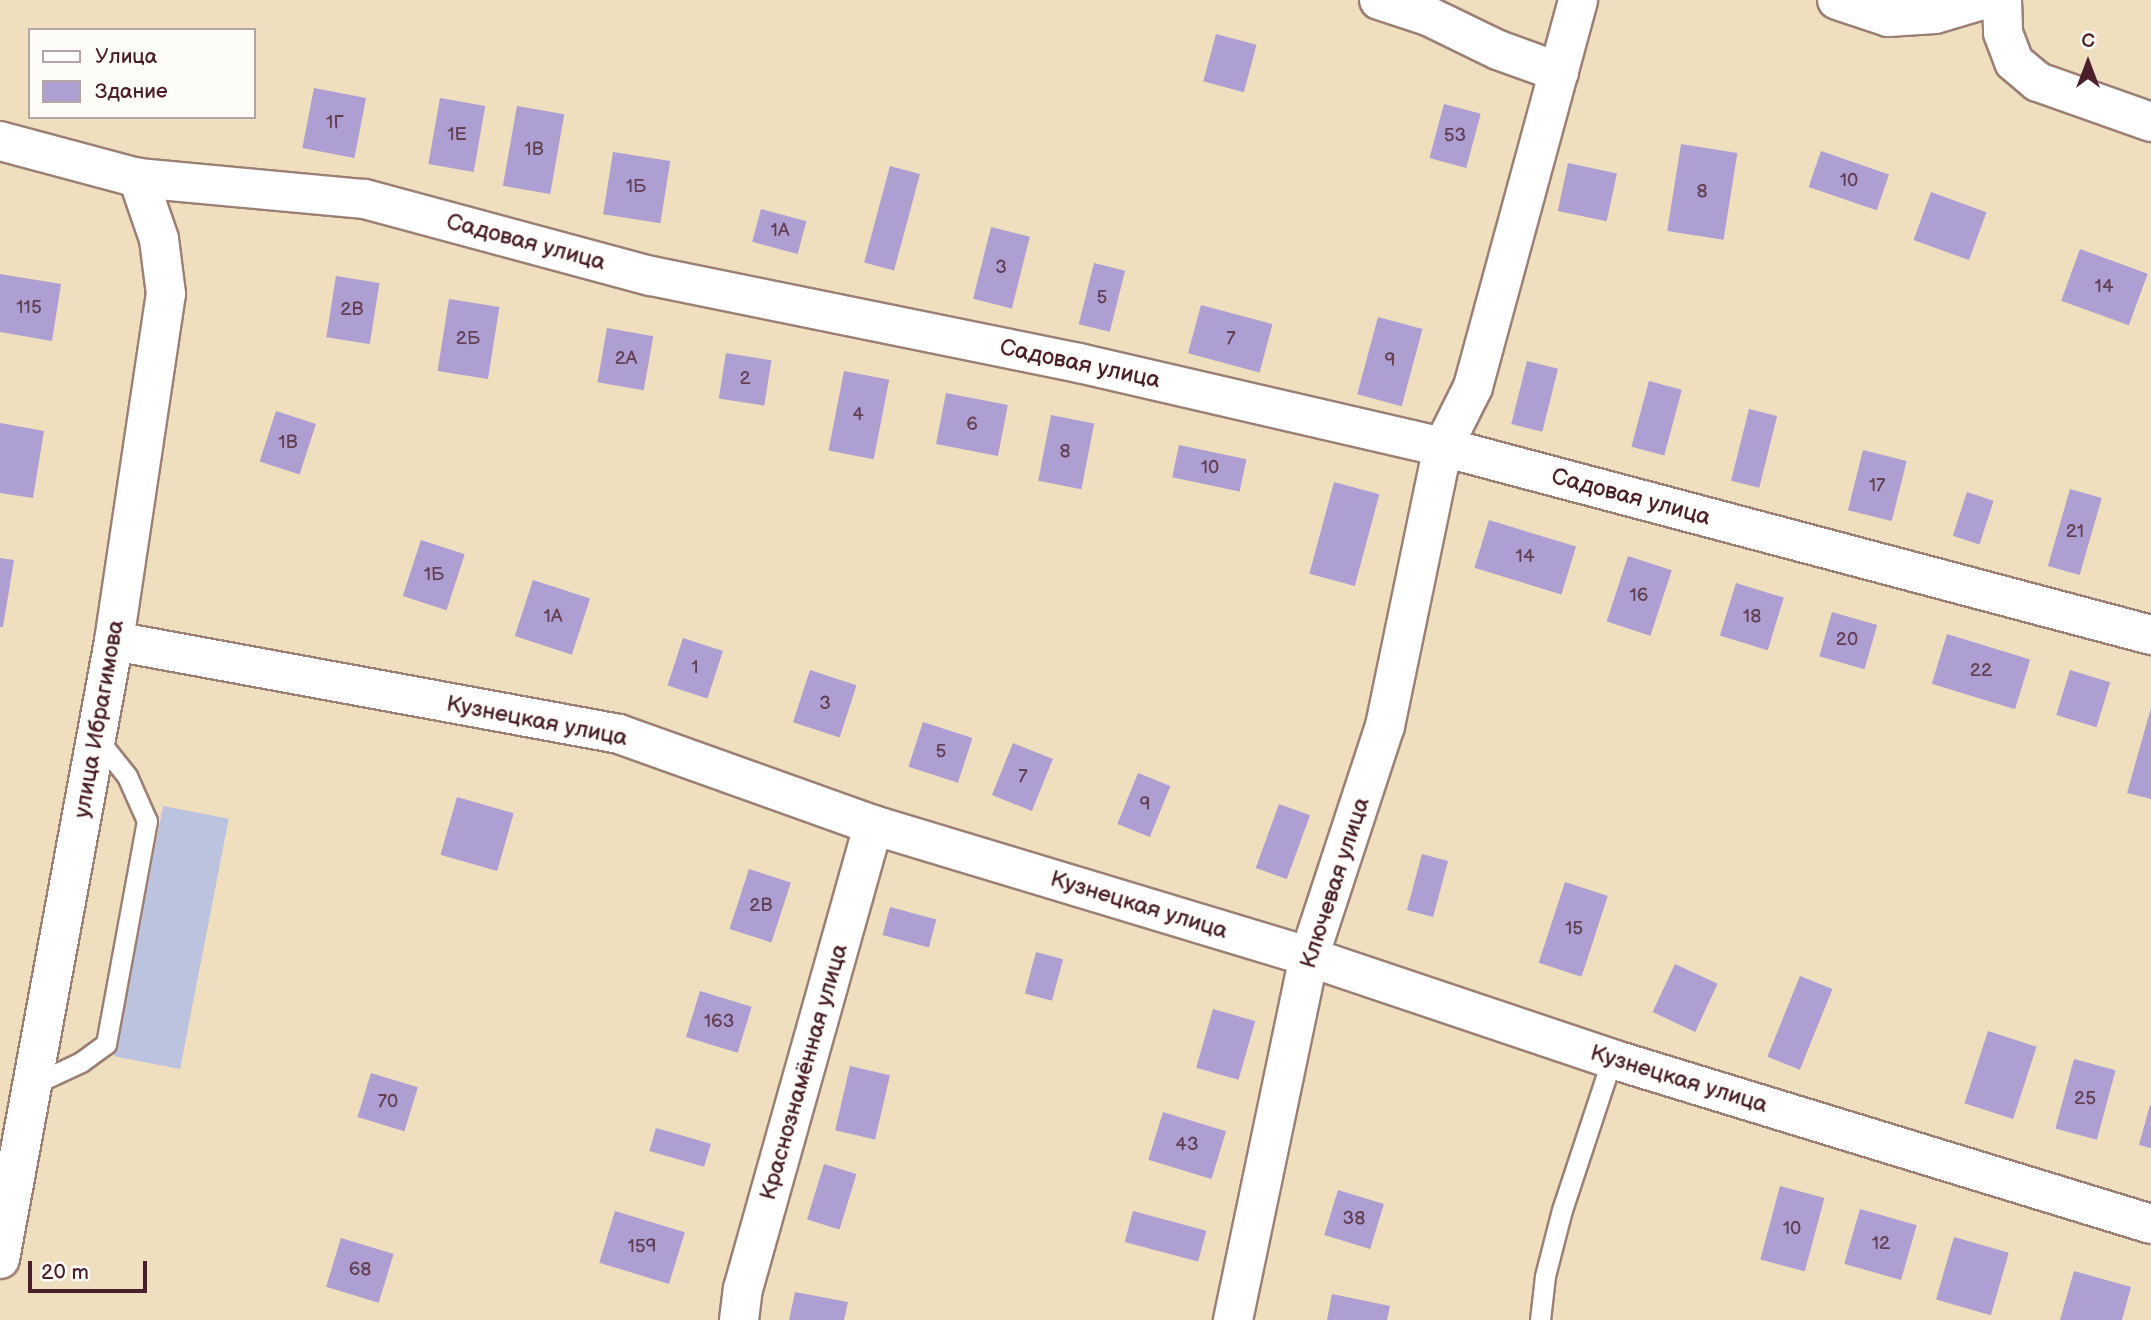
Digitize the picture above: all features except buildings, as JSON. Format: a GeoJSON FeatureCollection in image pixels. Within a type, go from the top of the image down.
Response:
{"type":"FeatureCollection","features":[{"type":"Feature","properties":{"kind":"street"},"geometry":{"type":"LineString","coordinates":[[1379,0],[1428,16],[1498,50],[1559,72]]}},
{"type":"Feature","properties":{"kind":"street","name":"Ключевая улица"},"geometry":{"type":"LineString","coordinates":[[1233,1320],[1310,957],[1385,726],[1443,447],[1473,387],[1578,0]]}},
{"type":"Feature","properties":{"kind":"street"},"geometry":{"type":"LineString","coordinates":[[1836,0],[1888,17],[1935,14],[1982,0]]}},
{"type":"Feature","properties":{"kind":"street"},"geometry":{"type":"LineString","coordinates":[[2002,0],[2003,33],[2014,62],[2038,82],[2151,122]]}},
{"type":"Feature","properties":{"kind":"street","name":"Садовая улица"},"geometry":{"type":"LineString","coordinates":[[0,141],[138,178],[365,199],[650,276],[1079,363],[1443,447],[2151,635]]}},
{"type":"Feature","properties":{"kind":"street","name":"улица Ибрагимова"},"geometry":{"type":"LineString","coordinates":[[0,1259],[114,641],[166,294],[159,239],[138,178]]}},
{"type":"Feature","properties":{"kind":"street","name":"Кузнецкая улица"},"geometry":{"type":"LineString","coordinates":[[114,641],[618,734],[873,825],[1310,957],[1612,1059],[2151,1224]]}},
{"type":"Feature","properties":{"kind":"street","name":"Краснознамённая улица"},"geometry":{"type":"LineString","coordinates":[[739,1320],[743,1289],[873,825]]}},
{"type":"Feature","properties":{"kind":"lane"},"geometry":{"type":"LineString","coordinates":[[32,1084],[81,1062],[106,1044],[147,821],[127,776],[96,737]]}},
{"type":"Feature","properties":{"kind":"lane"},"geometry":{"type":"LineString","coordinates":[[1540,1320],[1545,1276],[1562,1210],[1612,1059]]}},
{"type":"Feature","properties":{"kind":"shaded area"},"geometry":{"type":"Polygon","coordinates":[[[163,806],[229,819],[180,1069],[114,1056],[163,806]]]}}]}
